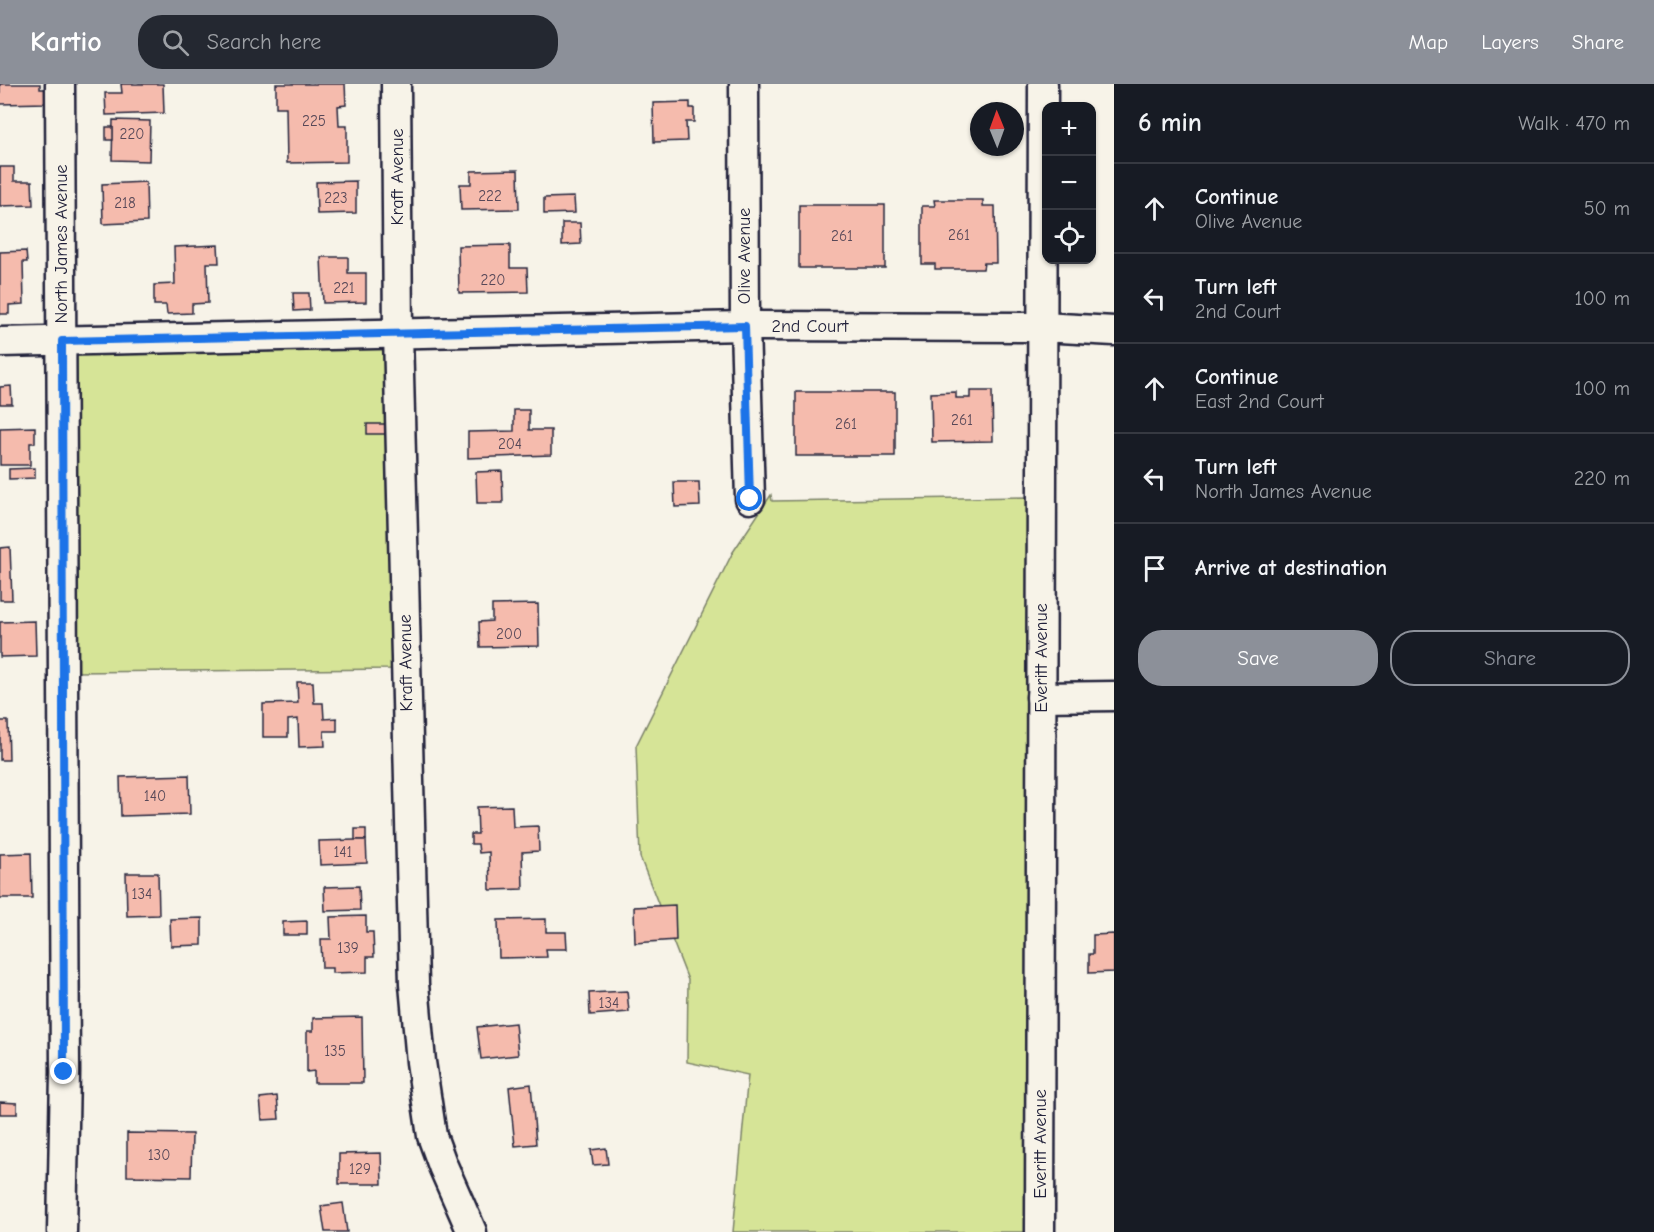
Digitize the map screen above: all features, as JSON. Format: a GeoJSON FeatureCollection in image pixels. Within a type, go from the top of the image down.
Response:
{"type":"FeatureCollection","features":[{"type":"Feature","properties":{"kind":"street","name":"North James Avenue"},"geometry":{"type":"LineString","coordinates":[[60,84],[64,1072],[62,1232]]}},
{"type":"Feature","properties":{"kind":"street","name":"Kraft Avenue"},"geometry":{"type":"LineString","coordinates":[[396,84],[398,333],[414,984],[421,1062],[432,1136],[442,1166],[472,1232]]}},
{"type":"Feature","properties":{"kind":"street","name":"Olive Avenue"},"geometry":{"type":"LineString","coordinates":[[744,84],[745,326],[750,499]]}},
{"type":"Feature","properties":{"kind":"street","name":"Everitt Avenue"},"geometry":{"type":"LineString","coordinates":[[1040,1232],[1043,84]]}},
{"type":"Feature","properties":{"kind":"street","name":"2nd Court"},"geometry":{"type":"LineString","coordinates":[[0,342],[745,326],[1042,327],[1114,331]]}},
{"type":"Feature","properties":{"kind":"street"},"geometry":{"type":"LineString","coordinates":[[1041,697],[1114,696]]}},
{"type":"Feature","properties":{"kind":"green space"},"geometry":{"type":"Polygon","coordinates":[[[387,347],[395,669],[74,672],[73,354],[387,347]]]}},
{"type":"Feature","properties":{"kind":"green space"},"geometry":{"type":"Polygon","coordinates":[[[771,495],[772,501],[1030,497],[1028,1232],[733,1232],[748,1075],[687,1062],[688,980],[640,857],[636,746],[733,552],[771,495]]]}},
{"type":"Feature","properties":{"kind":"building"},"geometry":{"type":"Polygon","coordinates":[[[0,84],[40,84],[40,89],[45,89],[46,103],[0,104],[0,84]]]}},
{"type":"Feature","properties":{"kind":"building"},"geometry":{"type":"Polygon","coordinates":[[[121,84],[163,84],[164,113],[106,115],[105,93],[122,93],[121,84]]]}},
{"type":"Feature","properties":{"kind":"building"},"geometry":{"type":"Polygon","coordinates":[[[276,84],[345,84],[346,105],[338,106],[339,126],[347,126],[347,162],[287,163],[286,107],[276,107],[276,84]]]}},
{"type":"Feature","properties":{"kind":"building"},"geometry":{"type":"Polygon","coordinates":[[[690,102],[690,108],[694,108],[694,122],[686,122],[687,141],[654,142],[653,103],[690,102]]]}},
{"type":"Feature","properties":{"kind":"building"},"geometry":{"type":"Polygon","coordinates":[[[113,120],[150,121],[149,161],[112,160],[113,120]]]}},
{"type":"Feature","properties":{"kind":"building"},"geometry":{"type":"Polygon","coordinates":[[[106,127],[113,127],[113,140],[106,140],[106,127]]]}},
{"type":"Feature","properties":{"kind":"building"},"geometry":{"type":"Polygon","coordinates":[[[0,167],[14,167],[14,181],[32,181],[33,205],[0,206],[0,167]]]}},
{"type":"Feature","properties":{"kind":"building"},"geometry":{"type":"Polygon","coordinates":[[[518,170],[519,209],[461,210],[460,184],[471,184],[471,171],[518,170]]]}},
{"type":"Feature","properties":{"kind":"building"},"geometry":{"type":"Polygon","coordinates":[[[356,181],[356,213],[317,214],[316,182],[356,181]]]}},
{"type":"Feature","properties":{"kind":"building"},"geometry":{"type":"Polygon","coordinates":[[[146,182],[147,222],[103,224],[102,184],[146,182]]]}},
{"type":"Feature","properties":{"kind":"building"},"geometry":{"type":"Polygon","coordinates":[[[574,197],[575,213],[544,214],[544,198],[574,197]]]}},
{"type":"Feature","properties":{"kind":"building"},"geometry":{"type":"Polygon","coordinates":[[[934,200],[983,200],[983,206],[995,206],[996,263],[984,263],[983,269],[935,269],[935,264],[922,264],[922,206],[935,206],[934,200]]]}},
{"type":"Feature","properties":{"kind":"building"},"geometry":{"type":"Polygon","coordinates":[[[799,205],[885,205],[885,268],[799,268],[799,205]]]}},
{"type":"Feature","properties":{"kind":"building"},"geometry":{"type":"Polygon","coordinates":[[[562,223],[580,223],[581,244],[562,245],[562,223]]]}},
{"type":"Feature","properties":{"kind":"building"},"geometry":{"type":"Polygon","coordinates":[[[218,245],[219,263],[207,263],[208,303],[192,304],[192,313],[167,314],[166,305],[154,305],[154,285],[175,284],[174,247],[218,245]]]}},
{"type":"Feature","properties":{"kind":"building"},"geometry":{"type":"Polygon","coordinates":[[[510,245],[510,268],[527,268],[528,292],[459,293],[458,246],[510,245]]]}},
{"type":"Feature","properties":{"kind":"building"},"geometry":{"type":"Polygon","coordinates":[[[26,251],[27,262],[23,262],[24,304],[9,305],[9,314],[0,314],[0,252],[26,251]]]}},
{"type":"Feature","properties":{"kind":"building"},"geometry":{"type":"Polygon","coordinates":[[[321,257],[348,257],[348,273],[366,273],[366,302],[323,303],[321,257]]]}},
{"type":"Feature","properties":{"kind":"building"},"geometry":{"type":"Polygon","coordinates":[[[293,293],[309,293],[310,310],[294,311],[293,293]]]}},
{"type":"Feature","properties":{"kind":"building"},"geometry":{"type":"Polygon","coordinates":[[[11,386],[12,404],[0,404],[0,387],[11,386]]]}},
{"type":"Feature","properties":{"kind":"building"},"geometry":{"type":"Polygon","coordinates":[[[970,391],[992,391],[993,441],[932,442],[931,393],[956,392],[956,398],[970,398],[970,391]]]}},
{"type":"Feature","properties":{"kind":"building"},"geometry":{"type":"Polygon","coordinates":[[[796,392],[895,392],[895,456],[796,456],[796,392]]]}},
{"type":"Feature","properties":{"kind":"building"},"geometry":{"type":"Polygon","coordinates":[[[514,410],[529,410],[529,430],[551,430],[551,455],[468,458],[468,432],[514,431],[514,410]]]}},
{"type":"Feature","properties":{"kind":"building"},"geometry":{"type":"Polygon","coordinates":[[[367,424],[385,424],[385,434],[367,434],[367,424]]]}},
{"type":"Feature","properties":{"kind":"building"},"geometry":{"type":"Polygon","coordinates":[[[35,427],[35,443],[30,443],[30,465],[0,465],[0,428],[35,427]]]}},
{"type":"Feature","properties":{"kind":"building"},"geometry":{"type":"Polygon","coordinates":[[[35,468],[35,478],[9,479],[9,469],[35,468]]]}},
{"type":"Feature","properties":{"kind":"building"},"geometry":{"type":"Polygon","coordinates":[[[502,471],[503,503],[477,503],[476,472],[502,471]]]}},
{"type":"Feature","properties":{"kind":"building"},"geometry":{"type":"Polygon","coordinates":[[[674,482],[699,482],[700,506],[675,507],[674,482]]]}},
{"type":"Feature","properties":{"kind":"building"},"geometry":{"type":"Polygon","coordinates":[[[10,547],[12,600],[0,600],[0,548],[10,547]]]}},
{"type":"Feature","properties":{"kind":"building"},"geometry":{"type":"Polygon","coordinates":[[[538,604],[539,646],[480,647],[479,622],[492,621],[492,605],[538,604]]]}},
{"type":"Feature","properties":{"kind":"building"},"geometry":{"type":"Polygon","coordinates":[[[35,621],[36,656],[0,657],[0,622],[35,621]]]}},
{"type":"Feature","properties":{"kind":"building"},"geometry":{"type":"Polygon","coordinates":[[[297,682],[313,682],[314,703],[323,703],[324,719],[337,718],[337,731],[324,731],[325,746],[299,747],[298,719],[288,720],[288,737],[263,737],[263,704],[298,703],[297,682]]]}},
{"type":"Feature","properties":{"kind":"building"},"geometry":{"type":"Polygon","coordinates":[[[0,721],[8,721],[9,760],[0,760],[0,721]]]}},
{"type":"Feature","properties":{"kind":"building"},"geometry":{"type":"Polygon","coordinates":[[[189,775],[190,814],[121,816],[120,777],[189,775]]]}},
{"type":"Feature","properties":{"kind":"building"},"geometry":{"type":"Polygon","coordinates":[[[512,806],[513,827],[538,826],[539,851],[522,852],[523,889],[490,890],[489,852],[479,853],[478,844],[471,844],[471,834],[478,834],[477,807],[512,806]]]}},
{"type":"Feature","properties":{"kind":"building"},"geometry":{"type":"Polygon","coordinates":[[[355,829],[366,829],[366,840],[355,840],[355,829]]]}},
{"type":"Feature","properties":{"kind":"building"},"geometry":{"type":"Polygon","coordinates":[[[366,840],[367,863],[320,865],[319,841],[366,840]]]}},
{"type":"Feature","properties":{"kind":"building"},"geometry":{"type":"Polygon","coordinates":[[[31,853],[32,898],[0,898],[0,854],[31,853]]]}},
{"type":"Feature","properties":{"kind":"building"},"geometry":{"type":"Polygon","coordinates":[[[126,873],[158,873],[159,915],[127,916],[126,873]]]}},
{"type":"Feature","properties":{"kind":"building"},"geometry":{"type":"Polygon","coordinates":[[[359,886],[360,910],[325,911],[324,887],[359,886]]]}},
{"type":"Feature","properties":{"kind":"building"},"geometry":{"type":"Polygon","coordinates":[[[675,905],[676,940],[635,943],[634,907],[675,905]]]}},
{"type":"Feature","properties":{"kind":"building"},"geometry":{"type":"Polygon","coordinates":[[[366,916],[366,932],[373,932],[374,957],[367,957],[367,972],[332,973],[332,968],[322,968],[321,939],[331,939],[330,917],[366,916]]]}},
{"type":"Feature","properties":{"kind":"building"},"geometry":{"type":"Polygon","coordinates":[[[202,918],[202,945],[171,946],[170,919],[202,918]]]}},
{"type":"Feature","properties":{"kind":"building"},"geometry":{"type":"Polygon","coordinates":[[[546,919],[546,932],[566,932],[567,949],[546,949],[547,957],[499,958],[498,920],[546,919]]]}},
{"type":"Feature","properties":{"kind":"building"},"geometry":{"type":"Polygon","coordinates":[[[307,921],[307,935],[283,935],[283,922],[307,921]]]}},
{"type":"Feature","properties":{"kind":"building"},"geometry":{"type":"Polygon","coordinates":[[[1114,934],[1114,972],[1089,973],[1089,954],[1093,954],[1093,935],[1114,934]]]}},
{"type":"Feature","properties":{"kind":"building"},"geometry":{"type":"Polygon","coordinates":[[[627,991],[629,1012],[590,1015],[589,993],[627,991]]]}},
{"type":"Feature","properties":{"kind":"building"},"geometry":{"type":"Polygon","coordinates":[[[362,1017],[363,1083],[314,1083],[314,1071],[307,1072],[307,1031],[313,1031],[313,1018],[362,1017]]]}},
{"type":"Feature","properties":{"kind":"building"},"geometry":{"type":"Polygon","coordinates":[[[515,1023],[518,1055],[481,1059],[477,1027],[515,1023]]]}},
{"type":"Feature","properties":{"kind":"building"},"geometry":{"type":"Polygon","coordinates":[[[531,1084],[536,1144],[515,1146],[509,1087],[531,1084]]]}},
{"type":"Feature","properties":{"kind":"building"},"geometry":{"type":"Polygon","coordinates":[[[277,1096],[279,1119],[262,1120],[260,1098],[277,1096]]]}},
{"type":"Feature","properties":{"kind":"building"},"geometry":{"type":"Polygon","coordinates":[[[0,1102],[17,1103],[17,1114],[0,1114],[0,1102]]]}},
{"type":"Feature","properties":{"kind":"building"},"geometry":{"type":"Polygon","coordinates":[[[127,1133],[192,1134],[191,1177],[127,1176],[127,1133]]]}},
{"type":"Feature","properties":{"kind":"building"},"geometry":{"type":"Polygon","coordinates":[[[606,1148],[608,1164],[593,1165],[591,1150],[606,1148]]]}},
{"type":"Feature","properties":{"kind":"building"},"geometry":{"type":"Polygon","coordinates":[[[381,1153],[382,1184],[339,1184],[339,1154],[381,1153]]]}},
{"type":"Feature","properties":{"kind":"building"},"geometry":{"type":"Polygon","coordinates":[[[343,1203],[347,1232],[325,1232],[321,1206],[343,1203]]]}},
{"type":"Feature","properties":{"kind":"route"},"geometry":{"type":"LineString","coordinates":[[64,1072],[62,341],[745,326],[750,499]]}}]}
